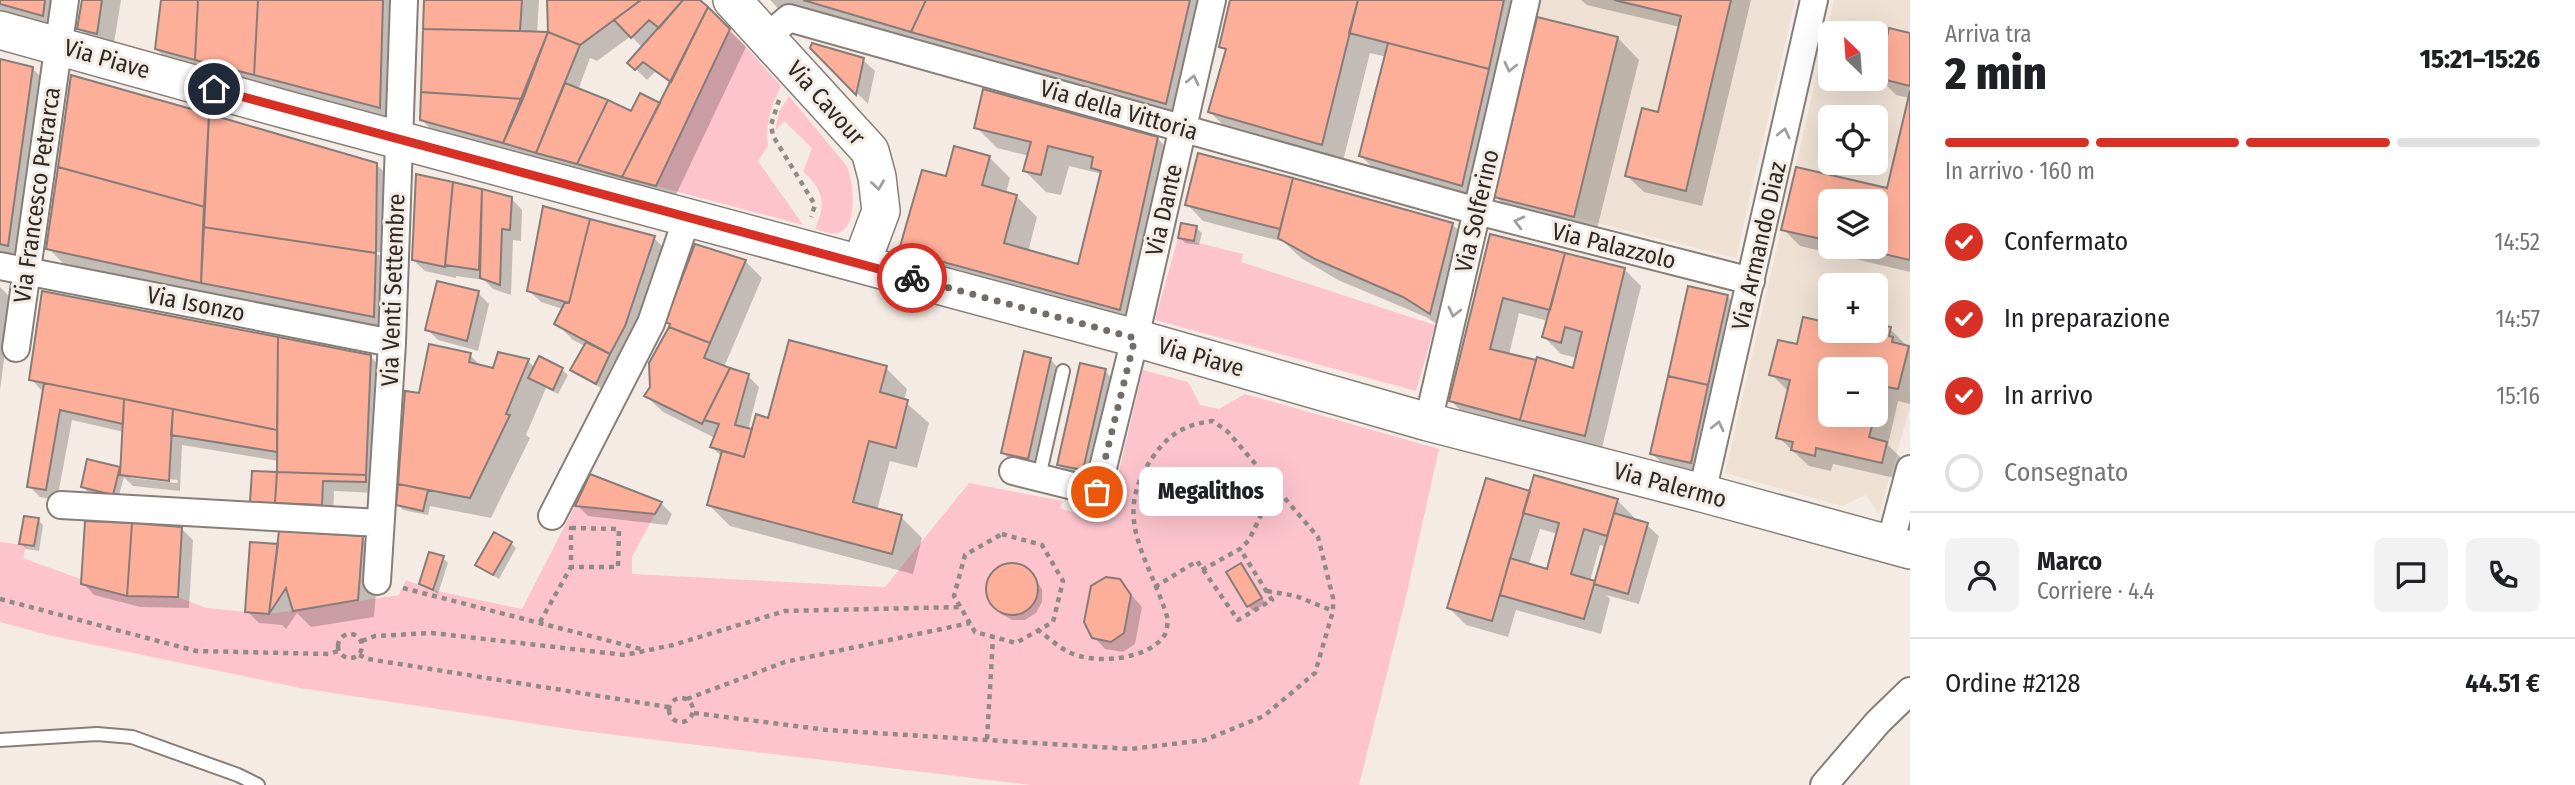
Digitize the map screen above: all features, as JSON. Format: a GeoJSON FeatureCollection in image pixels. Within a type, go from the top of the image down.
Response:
{"type":"FeatureCollection","features":[{"type":"Feature","properties":{"kind":"main road","name":"Via Cavour"},"geometry":{"type":"LineString","coordinates":[[732,0],[870,151],[877,177],[881,211],[861,264]]}},
{"type":"Feature","properties":{"kind":"main road","name":"Via Piave"},"geometry":{"type":"LineString","coordinates":[[0,30],[1135,338],[1428,422]]}},
{"type":"Feature","properties":{"kind":"main road","name":"Via Palermo"},"geometry":{"type":"LineString","coordinates":[[1428,422],[1900,547]]}},
{"type":"Feature","properties":{"kind":"street","name":"Via Francesco Petrarca"},"geometry":{"type":"LineString","coordinates":[[16,348],[65,0]]}},
{"type":"Feature","properties":{"kind":"street","name":"Via Venti Settembre"},"geometry":{"type":"LineString","coordinates":[[377,581],[392,343],[404,0]]}},
{"type":"Feature","properties":{"kind":"street","name":"Via Dante"},"geometry":{"type":"LineString","coordinates":[[1039,477],[1097,492],[1212,0]]}},
{"type":"Feature","properties":{"kind":"street","name":"Via Solferino"},"geometry":{"type":"LineString","coordinates":[[1428,422],[1526,0]]}},
{"type":"Feature","properties":{"kind":"street","name":"Via Armando Diaz"},"geometry":{"type":"LineString","coordinates":[[1702,493],[1814,0]]}},
{"type":"Feature","properties":{"kind":"street","name":"Via della Vittoria"},"geometry":{"type":"LineString","coordinates":[[767,37],[789,18],[1477,211]]}},
{"type":"Feature","properties":{"kind":"street","name":"Via Palazzolo"},"geometry":{"type":"LineString","coordinates":[[1477,211],[1751,281]]}},
{"type":"Feature","properties":{"kind":"street"},"geometry":{"type":"LineString","coordinates":[[552,516],[651,323],[687,218]]}},
{"type":"Feature","properties":{"kind":"street","name":"Via Isonzo"},"geometry":{"type":"LineString","coordinates":[[0,266],[392,343]]}},
{"type":"Feature","properties":{"kind":"street"},"geometry":{"type":"LineString","coordinates":[[1900,547],[1910,469]]}},
{"type":"Feature","properties":{"kind":"street"},"geometry":{"type":"LineString","coordinates":[[1013,471],[1039,477]]}},
{"type":"Feature","properties":{"kind":"street"},"geometry":{"type":"LineString","coordinates":[[61,505],[380,523]]}},
{"type":"Feature","properties":{"kind":"street"},"geometry":{"type":"LineString","coordinates":[[1824,785],[1878,722],[1910,691]]}},
{"type":"Feature","properties":{"kind":"lane"},"geometry":{"type":"LineString","coordinates":[[1039,477],[1063,371]]}},
{"type":"Feature","properties":{"kind":"lane"},"geometry":{"type":"LineString","coordinates":[[0,740],[97,734],[132,737],[238,775],[258,785]]}},
{"type":"Feature","properties":{"kind":"path"},"geometry":{"type":"LineString","coordinates":[[800,74],[784,91],[774,109],[771,125],[773,136],[815,205],[801,248]]}},
{"type":"Feature","properties":{"kind":"path"},"geometry":{"type":"LineString","coordinates":[[694,713],[827,730],[1131,749],[1205,740],[1265,716],[1315,673],[1333,611],[1333,598],[1318,537],[1228,432],[1213,421],[1193,424],[1166,438],[1140,474],[1132,509],[1136,536],[1168,620],[1166,634],[1153,648],[1136,654],[1092,660],[1069,653],[1038,630]]}},
{"type":"Feature","properties":{"kind":"path"},"geometry":{"type":"LineString","coordinates":[[1202,570],[1240,549],[1250,540],[1274,488]]}},
{"type":"Feature","properties":{"kind":"path"},"geometry":{"type":"LineString","coordinates":[[540,622],[571,567],[571,528],[619,529],[618,567],[571,567]]}},
{"type":"Feature","properties":{"kind":"path"},"geometry":{"type":"LineString","coordinates":[[1002,534],[1042,545],[1063,581],[1053,622],[1016,643],[975,632],[961,607],[954,596],[965,555],[1002,534]]}},
{"type":"Feature","properties":{"kind":"path"},"geometry":{"type":"LineString","coordinates":[[1155,587],[1196,561],[1238,620],[1272,600],[1240,549]]}},
{"type":"Feature","properties":{"kind":"path"},"geometry":{"type":"LineString","coordinates":[[377,581],[649,651]]}},
{"type":"Feature","properties":{"kind":"path"},"geometry":{"type":"LineString","coordinates":[[1266,591],[1296,596],[1333,611]]}},
{"type":"Feature","properties":{"kind":"path"},"geometry":{"type":"LineString","coordinates":[[0,599],[196,651],[329,654],[338,651]]}},
{"type":"Feature","properties":{"kind":"path"},"geometry":{"type":"LineString","coordinates":[[362,641],[375,636],[432,633],[625,655],[649,651],[785,611],[961,607]]}},
{"type":"Feature","properties":{"kind":"path"},"geometry":{"type":"LineString","coordinates":[[687,699],[785,662],[970,623]]}},
{"type":"Feature","properties":{"kind":"path"},"geometry":{"type":"LineString","coordinates":[[349,633],[357,635],[362,641],[363,648],[359,655],[344,657],[338,651],[342,636],[349,633]]}},
{"type":"Feature","properties":{"kind":"path"},"geometry":{"type":"LineString","coordinates":[[987,739],[993,638]]}},
{"type":"Feature","properties":{"kind":"path"},"geometry":{"type":"LineString","coordinates":[[359,655],[368,660],[668,707]]}},
{"type":"Feature","properties":{"kind":"path"},"geometry":{"type":"LineString","coordinates":[[680,697],[687,699],[694,713],[690,720],[682,723],[674,721],[669,715],[668,707],[680,697]]}},
{"type":"Feature","properties":{"kind":"shaded area"},"geometry":{"type":"Polygon","coordinates":[[[1541,0],[1795,0],[1736,258],[1574,217],[1618,37],[1537,17],[1541,0]]]}},
{"type":"Feature","properties":{"kind":"shaded area"},"geometry":{"type":"Polygon","coordinates":[[[1834,0],[1910,0],[1910,407],[1879,515],[1866,495],[1842,506],[1725,473],[1818,69],[1818,91],[1888,91],[1888,21],[1829,21],[1834,0]]]}},
{"type":"Feature","properties":{"kind":"shaded area"},"geometry":{"type":"Polygon","coordinates":[[[730,29],[781,86],[770,115],[768,146],[758,161],[803,225],[656,186],[730,29]]]}},
{"type":"Feature","properties":{"kind":"shaded area"},"geometry":{"type":"Polygon","coordinates":[[[789,96],[849,172],[852,213],[844,230],[837,233],[815,229],[821,212],[821,198],[815,185],[803,172],[812,148],[784,121],[775,131],[779,112],[789,96]]]}},
{"type":"Feature","properties":{"kind":"shaded area"},"geometry":{"type":"Polygon","coordinates":[[[1178,238],[1243,254],[1241,262],[1435,325],[1416,391],[1155,320],[1178,238]]]}},
{"type":"Feature","properties":{"kind":"shaded area"},"geometry":{"type":"Polygon","coordinates":[[[1143,370],[1188,382],[1200,405],[1219,409],[1245,394],[1439,449],[1406,597],[1359,785],[1031,785],[582,731],[300,688],[48,635],[0,622],[0,542],[26,545],[23,558],[127,596],[178,597],[206,608],[269,614],[399,595],[406,580],[433,590],[522,609],[575,506],[655,514],[632,557],[632,574],[885,587],[969,483],[1063,501],[1060,508],[1079,514],[1083,506],[1109,513],[1143,370]]]}},
{"type":"Feature","properties":{"kind":"building"},"geometry":{"type":"Polygon","coordinates":[[[0,0],[45,0],[43,16],[0,4],[0,0]]]}},
{"type":"Feature","properties":{"kind":"building"},"geometry":{"type":"Polygon","coordinates":[[[82,0],[102,0],[97,34],[77,29],[82,0]]]}},
{"type":"Feature","properties":{"kind":"building"},"geometry":{"type":"Polygon","coordinates":[[[161,0],[198,0],[195,60],[155,49],[161,0]]]}},
{"type":"Feature","properties":{"kind":"building"},"geometry":{"type":"Polygon","coordinates":[[[198,0],[258,0],[254,75],[195,60],[198,0]]]}},
{"type":"Feature","properties":{"kind":"building"},"geometry":{"type":"Polygon","coordinates":[[[258,0],[383,0],[380,108],[254,75],[258,0]]]}},
{"type":"Feature","properties":{"kind":"building"},"geometry":{"type":"Polygon","coordinates":[[[424,0],[522,0],[520,31],[423,29],[424,0]]]}},
{"type":"Feature","properties":{"kind":"building"},"geometry":{"type":"Polygon","coordinates":[[[547,0],[641,0],[580,45],[548,32],[547,0]]]}},
{"type":"Feature","properties":{"kind":"building"},"geometry":{"type":"Polygon","coordinates":[[[641,0],[683,0],[659,28],[649,20],[631,38],[614,20],[641,0]]]}},
{"type":"Feature","properties":{"kind":"building"},"geometry":{"type":"Polygon","coordinates":[[[683,0],[700,0],[708,7],[671,82],[643,62],[635,70],[627,63],[683,0]]]}},
{"type":"Feature","properties":{"kind":"building"},"geometry":{"type":"Polygon","coordinates":[[[803,0],[926,0],[911,32],[803,0]]]}},
{"type":"Feature","properties":{"kind":"building"},"geometry":{"type":"Polygon","coordinates":[[[926,0],[1190,0],[1166,104],[911,32],[926,0]]]}},
{"type":"Feature","properties":{"kind":"building"},"geometry":{"type":"Polygon","coordinates":[[[1230,0],[1358,0],[1322,145],[1208,112],[1226,49],[1219,47],[1230,0]]]}},
{"type":"Feature","properties":{"kind":"building"},"geometry":{"type":"Polygon","coordinates":[[[1358,0],[1504,0],[1489,69],[1349,33],[1358,0]]]}},
{"type":"Feature","properties":{"kind":"building"},"geometry":{"type":"Polygon","coordinates":[[[1614,0],[1731,0],[1686,191],[1625,176],[1642,108],[1658,112],[1681,16],[1614,0]]]}},
{"type":"Feature","properties":{"kind":"building"},"geometry":{"type":"Polygon","coordinates":[[[708,7],[730,29],[656,186],[622,177],[708,7]]]}},
{"type":"Feature","properties":{"kind":"building"},"geometry":{"type":"Polygon","coordinates":[[[1537,17],[1618,37],[1574,217],[1494,197],[1537,17]]]}},
{"type":"Feature","properties":{"kind":"building"},"geometry":{"type":"Polygon","coordinates":[[[1889,28],[1910,33],[1910,86],[1888,80],[1889,28]]]}},
{"type":"Feature","properties":{"kind":"building"},"geometry":{"type":"Polygon","coordinates":[[[423,29],[548,32],[523,99],[421,92],[423,29]]]}},
{"type":"Feature","properties":{"kind":"building"},"geometry":{"type":"Polygon","coordinates":[[[548,32],[580,45],[536,153],[503,143],[548,32]]]}},
{"type":"Feature","properties":{"kind":"building"},"geometry":{"type":"Polygon","coordinates":[[[812,43],[864,58],[856,95],[810,48],[812,43]]]}},
{"type":"Feature","properties":{"kind":"building"},"geometry":{"type":"Polygon","coordinates":[[[1388,43],[1489,69],[1462,186],[1359,156],[1388,43]]]}},
{"type":"Feature","properties":{"kind":"building"},"geometry":{"type":"Polygon","coordinates":[[[0,59],[33,67],[8,246],[0,244],[0,59]]]}},
{"type":"Feature","properties":{"kind":"building"},"geometry":{"type":"Polygon","coordinates":[[[71,75],[209,114],[205,207],[58,167],[71,75]]]}},
{"type":"Feature","properties":{"kind":"building"},"geometry":{"type":"Polygon","coordinates":[[[565,83],[608,100],[577,164],[536,153],[565,83]]]}},
{"type":"Feature","properties":{"kind":"building"},"geometry":{"type":"Polygon","coordinates":[[[983,89],[1158,137],[1120,310],[899,250],[922,170],[946,176],[954,146],[990,156],[982,185],[1017,195],[1004,243],[1078,264],[1101,171],[1091,168],[1093,157],[1048,146],[1041,175],[1023,171],[1031,142],[974,128],[983,89]]]}},
{"type":"Feature","properties":{"kind":"building"},"geometry":{"type":"Polygon","coordinates":[[[1910,91],[1910,260],[1888,255],[1888,189],[1818,189],[1818,238],[1781,230],[1796,167],[1818,172],[1818,175],[1831,175],[1887,188],[1910,91]]]}},
{"type":"Feature","properties":{"kind":"building"},"geometry":{"type":"Polygon","coordinates":[[[421,92],[523,99],[503,143],[420,120],[421,92]]]}},
{"type":"Feature","properties":{"kind":"building"},"geometry":{"type":"Polygon","coordinates":[[[640,93],[660,103],[622,177],[577,164],[608,100],[631,111],[640,93]]]}},
{"type":"Feature","properties":{"kind":"building"},"geometry":{"type":"Polygon","coordinates":[[[209,114],[377,163],[376,253],[203,227],[209,114]]]}},
{"type":"Feature","properties":{"kind":"building"},"geometry":{"type":"Polygon","coordinates":[[[1198,153],[1293,178],[1280,229],[1185,205],[1198,153]]]}},
{"type":"Feature","properties":{"kind":"building"},"geometry":{"type":"Polygon","coordinates":[[[58,167],[205,207],[201,283],[46,249],[58,167]]]}},
{"type":"Feature","properties":{"kind":"building"},"geometry":{"type":"Polygon","coordinates":[[[416,174],[453,182],[445,267],[412,260],[416,174]]]}},
{"type":"Feature","properties":{"kind":"building"},"geometry":{"type":"Polygon","coordinates":[[[1293,178],[1453,223],[1430,314],[1403,297],[1315,259],[1278,238],[1293,178]]]}},
{"type":"Feature","properties":{"kind":"building"},"geometry":{"type":"Polygon","coordinates":[[[453,182],[482,189],[479,270],[445,265],[453,182]]]}},
{"type":"Feature","properties":{"kind":"building"},"geometry":{"type":"Polygon","coordinates":[[[482,189],[512,197],[510,230],[502,229],[500,285],[480,278],[482,189]]]}},
{"type":"Feature","properties":{"kind":"building"},"geometry":{"type":"Polygon","coordinates":[[[543,206],[590,219],[569,303],[527,291],[543,206]]]}},
{"type":"Feature","properties":{"kind":"building"},"geometry":{"type":"Polygon","coordinates":[[[590,219],[655,236],[625,326],[610,354],[554,324],[565,302],[569,303],[590,219]]]}},
{"type":"Feature","properties":{"kind":"building"},"geometry":{"type":"Polygon","coordinates":[[[1181,223],[1197,226],[1194,241],[1178,238],[1181,223]]]}},
{"type":"Feature","properties":{"kind":"building"},"geometry":{"type":"Polygon","coordinates":[[[203,227],[376,253],[374,317],[201,283],[203,227]]]}},
{"type":"Feature","properties":{"kind":"building"},"geometry":{"type":"Polygon","coordinates":[[[1490,234],[1565,253],[1550,310],[1503,298],[1490,349],[1536,360],[1520,420],[1449,401],[1490,234]]]}},
{"type":"Feature","properties":{"kind":"building"},"geometry":{"type":"Polygon","coordinates":[[[695,244],[746,260],[710,343],[669,327],[670,324],[665,322],[695,244]]]}},
{"type":"Feature","properties":{"kind":"building"},"geometry":{"type":"Polygon","coordinates":[[[1565,253],[1625,268],[1585,436],[1520,420],[1537,357],[1573,368],[1582,332],[1565,327],[1561,343],[1542,337],[1565,253]]]}},
{"type":"Feature","properties":{"kind":"building"},"geometry":{"type":"Polygon","coordinates":[[[437,281],[479,291],[467,341],[425,330],[437,281]]]}},
{"type":"Feature","properties":{"kind":"building"},"geometry":{"type":"Polygon","coordinates":[[[1688,286],[1728,295],[1708,385],[1668,376],[1688,286]]]}},
{"type":"Feature","properties":{"kind":"building"},"geometry":{"type":"Polygon","coordinates":[[[42,291],[278,337],[277,430],[29,380],[42,291]]]}},
{"type":"Feature","properties":{"kind":"building"},"geometry":{"type":"Polygon","coordinates":[[[1803,317],[1818,320],[1818,343],[1888,343],[1888,326],[1891,327],[1889,336],[1893,337],[1892,342],[1909,346],[1898,389],[1888,387],[1888,357],[1818,357],[1818,427],[1872,427],[1869,437],[1887,442],[1882,463],[1816,448],[1815,456],[1791,450],[1793,442],[1776,438],[1790,380],[1769,375],[1778,340],[1797,344],[1803,317]]]}},
{"type":"Feature","properties":{"kind":"building"},"geometry":{"type":"Polygon","coordinates":[[[669,327],[710,343],[704,358],[730,368],[702,424],[644,396],[650,387],[649,363],[669,327]]]}},
{"type":"Feature","properties":{"kind":"building"},"geometry":{"type":"Polygon","coordinates":[[[278,337],[371,355],[366,475],[277,472],[278,337]]]}},
{"type":"Feature","properties":{"kind":"building"},"geometry":{"type":"Polygon","coordinates":[[[789,340],[887,366],[880,392],[908,400],[896,448],[869,441],[853,502],[902,515],[892,554],[707,505],[722,451],[744,457],[756,414],[768,418],[789,340]]]}},
{"type":"Feature","properties":{"kind":"building"},"geometry":{"type":"Polygon","coordinates":[[[586,342],[610,354],[596,384],[570,370],[586,342]]]}},
{"type":"Feature","properties":{"kind":"building"},"geometry":{"type":"Polygon","coordinates":[[[429,344],[471,353],[469,362],[493,368],[498,352],[529,359],[506,414],[510,415],[470,498],[398,484],[405,391],[419,393],[429,344]]]}},
{"type":"Feature","properties":{"kind":"building"},"geometry":{"type":"Polygon","coordinates":[[[1024,351],[1051,358],[1028,459],[1001,453],[1024,351]]]}},
{"type":"Feature","properties":{"kind":"building"},"geometry":{"type":"Polygon","coordinates":[[[539,356],[563,368],[553,390],[528,378],[539,356]]]}},
{"type":"Feature","properties":{"kind":"building"},"geometry":{"type":"Polygon","coordinates":[[[1080,363],[1106,369],[1083,470],[1057,465],[1080,363]]]}},
{"type":"Feature","properties":{"kind":"building"},"geometry":{"type":"Polygon","coordinates":[[[730,368],[749,374],[735,425],[752,429],[744,457],[710,447],[719,424],[704,420],[730,368]]]}},
{"type":"Feature","properties":{"kind":"building"},"geometry":{"type":"Polygon","coordinates":[[[1668,376],[1708,385],[1691,463],[1650,454],[1668,376]]]}},
{"type":"Feature","properties":{"kind":"building"},"geometry":{"type":"Polygon","coordinates":[[[44,383],[124,399],[123,424],[60,410],[46,490],[27,487],[44,383]]]}},
{"type":"Feature","properties":{"kind":"building"},"geometry":{"type":"Polygon","coordinates":[[[124,399],[173,409],[169,481],[120,475],[124,399]]]}},
{"type":"Feature","properties":{"kind":"building"},"geometry":{"type":"Polygon","coordinates":[[[173,409],[277,430],[277,452],[171,435],[173,409]]]}},
{"type":"Feature","properties":{"kind":"building"},"geometry":{"type":"Polygon","coordinates":[[[87,459],[120,467],[113,495],[81,487],[87,459]]]}},
{"type":"Feature","properties":{"kind":"building"},"geometry":{"type":"Polygon","coordinates":[[[252,471],[277,472],[275,503],[250,502],[252,471]]]}},
{"type":"Feature","properties":{"kind":"building"},"geometry":{"type":"Polygon","coordinates":[[[277,472],[366,475],[366,482],[323,481],[322,505],[275,503],[277,472]]]}},
{"type":"Feature","properties":{"kind":"building"},"geometry":{"type":"Polygon","coordinates":[[[590,474],[662,502],[655,514],[575,506],[590,474]]]}},
{"type":"Feature","properties":{"kind":"building"},"geometry":{"type":"Polygon","coordinates":[[[1534,475],[1618,499],[1607,536],[1584,529],[1571,574],[1595,581],[1584,619],[1500,595],[1510,558],[1547,569],[1559,523],[1523,513],[1534,475]]]}},
{"type":"Feature","properties":{"kind":"building"},"geometry":{"type":"Polygon","coordinates":[[[1486,478],[1530,491],[1492,621],[1447,608],[1486,478]]]}},
{"type":"Feature","properties":{"kind":"building"},"geometry":{"type":"Polygon","coordinates":[[[398,484],[428,490],[423,511],[396,505],[398,484]]]}},
{"type":"Feature","properties":{"kind":"building"},"geometry":{"type":"Polygon","coordinates":[[[1614,513],[1648,523],[1628,594],[1594,584],[1614,513]]]}},
{"type":"Feature","properties":{"kind":"building"},"geometry":{"type":"Polygon","coordinates":[[[24,516],[39,518],[34,546],[19,544],[24,516]]]}},
{"type":"Feature","properties":{"kind":"building"},"geometry":{"type":"Polygon","coordinates":[[[85,521],[132,523],[127,596],[81,584],[85,521]]]}},
{"type":"Feature","properties":{"kind":"building"},"geometry":{"type":"Polygon","coordinates":[[[132,523],[182,527],[178,597],[127,596],[132,523]]]}},
{"type":"Feature","properties":{"kind":"building"},"geometry":{"type":"Polygon","coordinates":[[[279,531],[363,536],[358,600],[293,611],[286,588],[269,614],[279,531]]]}},
{"type":"Feature","properties":{"kind":"building"},"geometry":{"type":"Polygon","coordinates":[[[494,532],[512,542],[493,575],[475,565],[494,532]]]}},
{"type":"Feature","properties":{"kind":"building"},"geometry":{"type":"Polygon","coordinates":[[[250,542],[278,544],[269,614],[245,612],[250,542]]]}},
{"type":"Feature","properties":{"kind":"building"},"geometry":{"type":"Polygon","coordinates":[[[429,552],[444,556],[433,590],[419,584],[429,552]]]}},
{"type":"Feature","properties":{"kind":"building"},"geometry":{"type":"Polygon","coordinates":[[[1012,563],[1022,565],[1030,571],[1036,579],[1036,599],[1030,607],[1022,613],[1012,615],[1002,613],[994,607],[988,599],[986,589],[988,579],[994,571],[1002,565],[1012,563]]]}},
{"type":"Feature","properties":{"kind":"building"},"geometry":{"type":"Polygon","coordinates":[[[1241,563],[1262,598],[1247,607],[1226,572],[1241,563]]]}},
{"type":"Feature","properties":{"kind":"building"},"geometry":{"type":"Polygon","coordinates":[[[1106,577],[1120,579],[1131,595],[1124,633],[1111,642],[1092,638],[1084,622],[1091,586],[1106,577]]]}},
{"type":"Feature","properties":{"kind":"way so far"},"geometry":{"type":"LineString","coordinates":[[912,278],[1135,338],[1097,492]]}},
{"type":"Feature","properties":{"kind":"place","name":"Megalithos"},"geometry":{"type":"Point","coordinates":[1097,492]}},
{"type":"Feature","properties":{"kind":"route"},"geometry":{"type":"LineString","coordinates":[[214,89],[912,278]]}}]}
